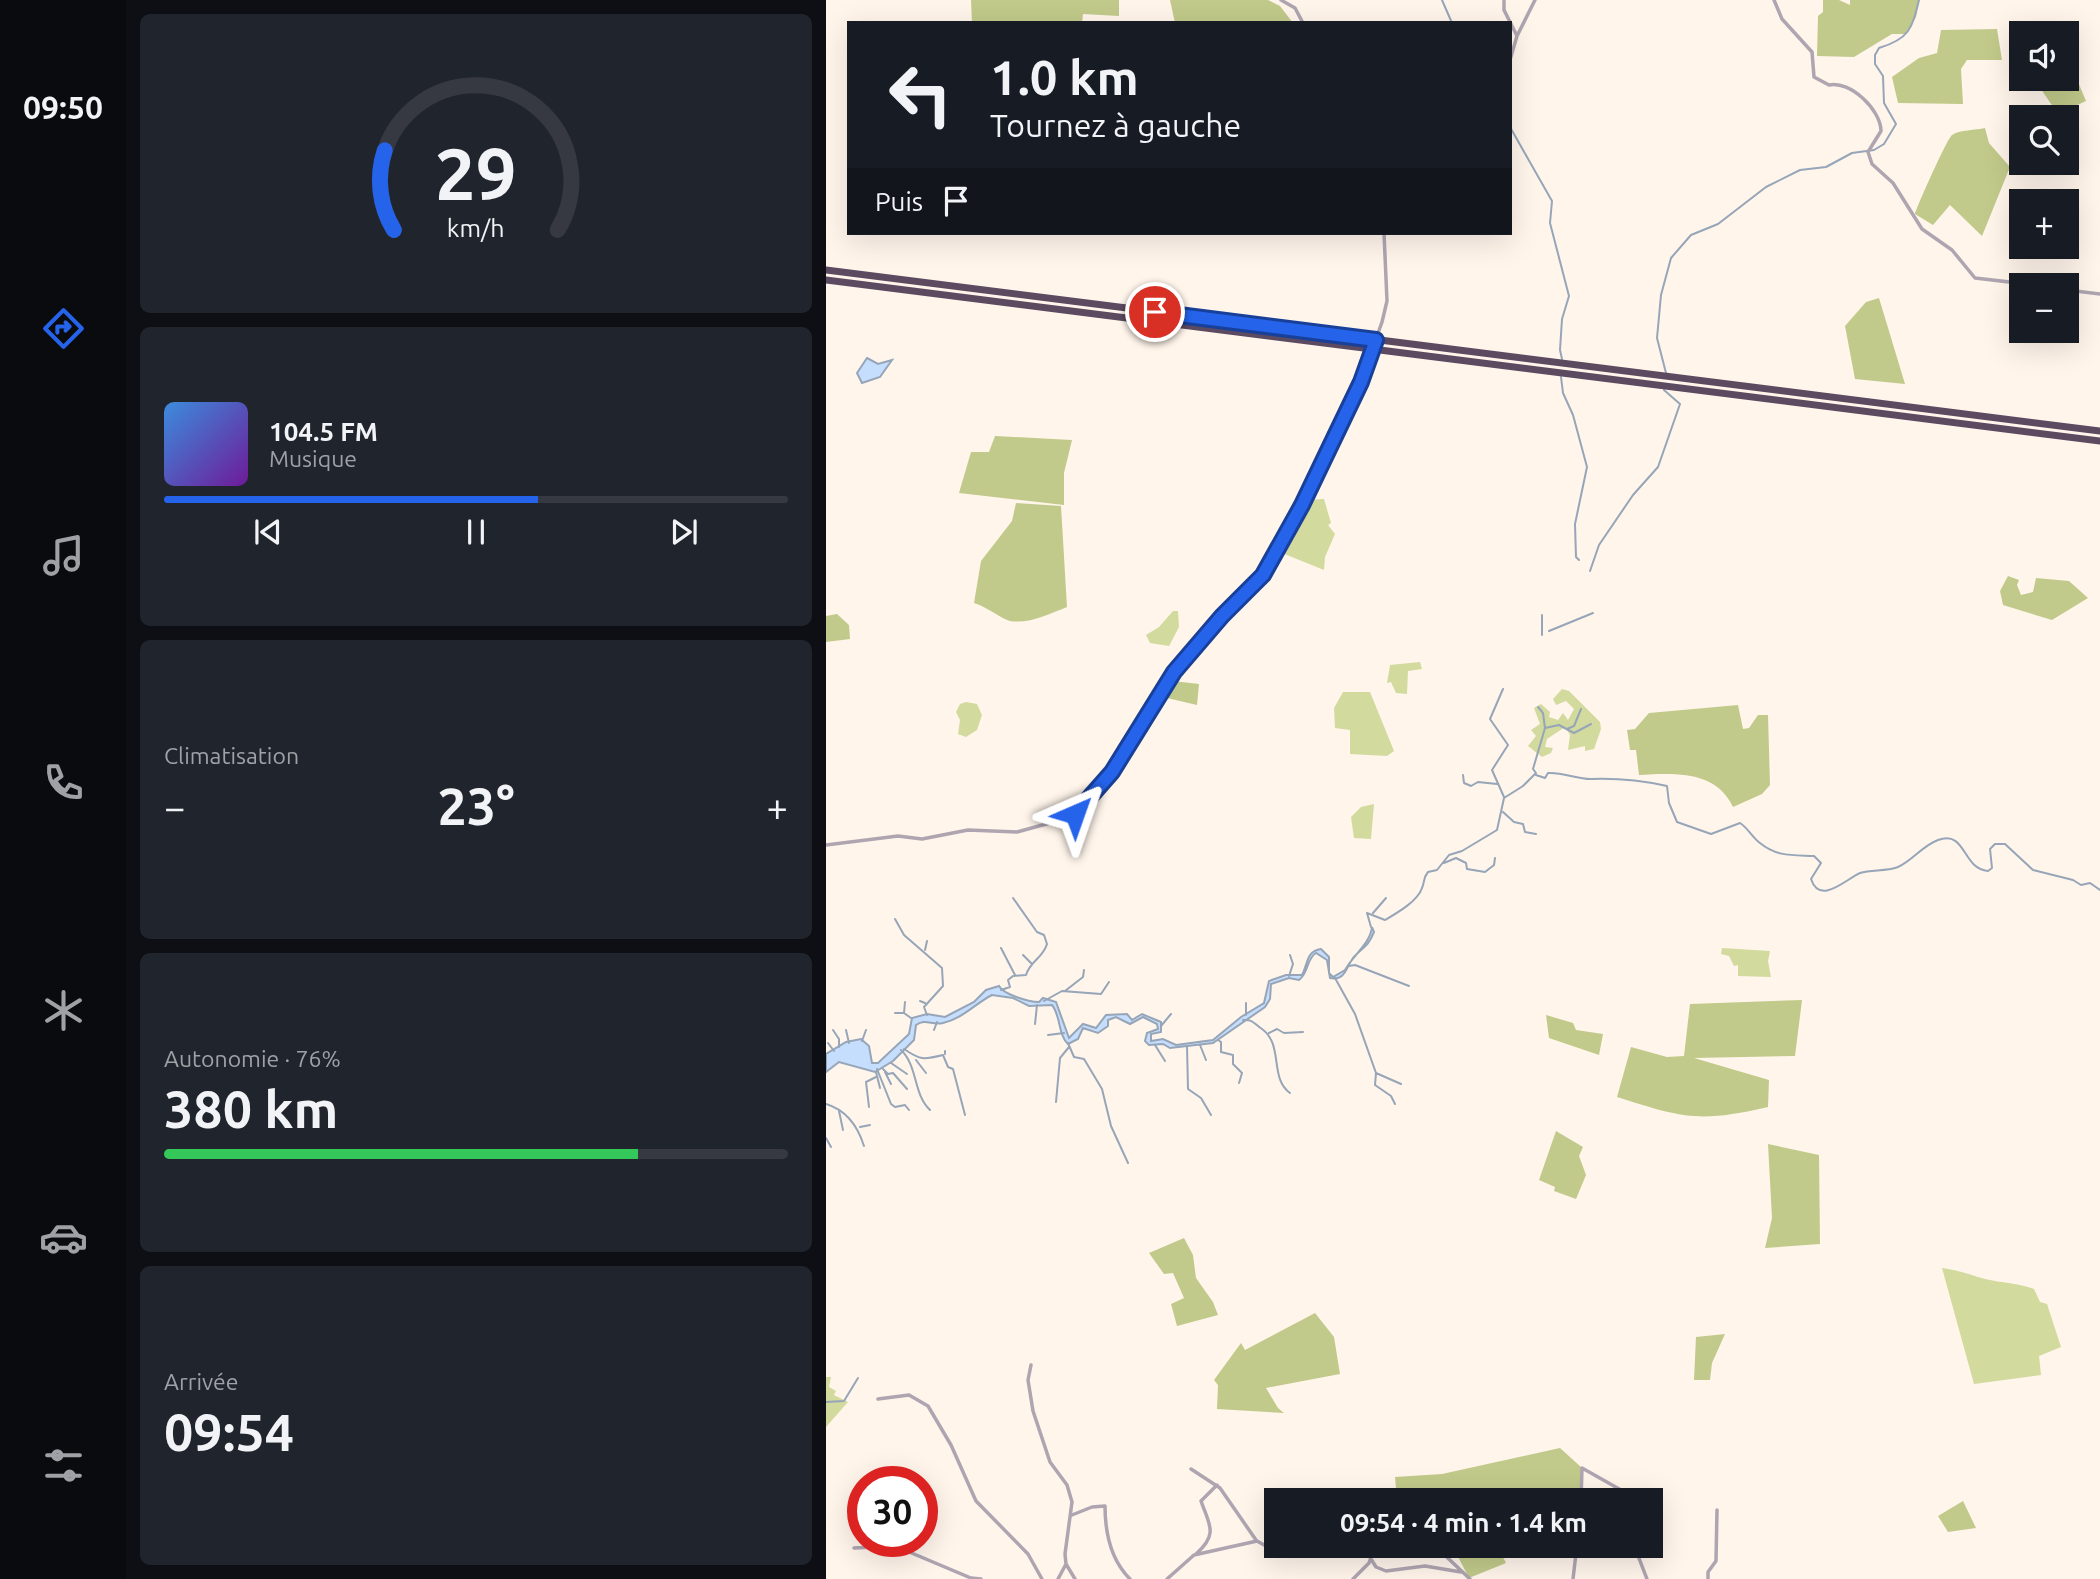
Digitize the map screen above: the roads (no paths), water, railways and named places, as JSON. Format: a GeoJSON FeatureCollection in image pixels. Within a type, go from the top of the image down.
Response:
{"type":"FeatureCollection","features":[{"type":"Feature","properties":{"kind":"highway"},"geometry":{"type":"LineString","coordinates":[[826,270],[2100,431]]}},
{"type":"Feature","properties":{"kind":"highway"},"geometry":{"type":"LineString","coordinates":[[826,280],[2100,440]]}},
{"type":"Feature","properties":{"kind":"street"},"geometry":{"type":"LineString","coordinates":[[1281,0],[1295,8],[1302,21]]}},
{"type":"Feature","properties":{"kind":"street"},"geometry":{"type":"LineString","coordinates":[[1504,0],[1504,10],[1510,21]]}},
{"type":"Feature","properties":{"kind":"street"},"geometry":{"type":"LineString","coordinates":[[1512,53],[1517,36],[1535,0]]}},
{"type":"Feature","properties":{"kind":"street"},"geometry":{"type":"LineString","coordinates":[[1774,0],[1782,19],[1812,52],[1814,77],[1829,85],[1839,83],[1850,86],[1877,114],[1881,131],[1868,152],[1869,158],[1894,183],[1922,229],[1952,250],[1975,278],[2009,282]]}},
{"type":"Feature","properties":{"kind":"street"},"geometry":{"type":"LineString","coordinates":[[1512,26],[1517,36]]}},
{"type":"Feature","properties":{"kind":"street"},"geometry":{"type":"LineString","coordinates":[[826,845],[898,836],[922,839],[968,830],[1017,832],[1075,814],[1112,772],[1174,672],[1222,616],[1263,575],[1302,505],[1361,382],[1376,340],[1387,301],[1384,235]]}},
{"type":"Feature","properties":{"kind":"street"},"geometry":{"type":"LineString","coordinates":[[2079,291],[2100,294]]}},
{"type":"Feature","properties":{"kind":"street"},"geometry":{"type":"LineString","coordinates":[[1031,1365],[1028,1380],[1032,1411],[1050,1462],[1067,1485],[1072,1515],[1065,1542],[1066,1564],[1075,1579]]}},
{"type":"Feature","properties":{"kind":"street"},"geometry":{"type":"LineString","coordinates":[[878,1399],[909,1395],[919,1398],[928,1406],[951,1445],[976,1501],[1011,1534],[1045,1579]]}},
{"type":"Feature","properties":{"kind":"street"},"geometry":{"type":"LineString","coordinates":[[1581,1488],[1582,1468],[1618,1488]]}},
{"type":"Feature","properties":{"kind":"street"},"geometry":{"type":"LineString","coordinates":[[1191,1469],[1217,1485],[1236,1507],[1257,1541],[1264,1544]]}},
{"type":"Feature","properties":{"kind":"street"},"geometry":{"type":"LineString","coordinates":[[1167,1579],[1206,1544],[1211,1529],[1210,1516],[1201,1501],[1217,1485]]}},
{"type":"Feature","properties":{"kind":"street"},"geometry":{"type":"LineString","coordinates":[[1072,1515],[1093,1507],[1105,1506],[1105,1526],[1116,1559],[1130,1579]]}},
{"type":"Feature","properties":{"kind":"street"},"geometry":{"type":"LineString","coordinates":[[1708,1579],[1708,1572],[1716,1561],[1717,1510]]}},
{"type":"Feature","properties":{"kind":"street"},"geometry":{"type":"LineString","coordinates":[[1194,1555],[1257,1541]]}},
{"type":"Feature","properties":{"kind":"street"},"geometry":{"type":"LineString","coordinates":[[921,1557],[971,1578],[981,1579]]}},
{"type":"Feature","properties":{"kind":"street"},"geometry":{"type":"LineString","coordinates":[[1447,1558],[1470,1579]]}},
{"type":"Feature","properties":{"kind":"street"},"geometry":{"type":"LineString","coordinates":[[1573,1579],[1575,1558]]}},
{"type":"Feature","properties":{"kind":"street"},"geometry":{"type":"LineString","coordinates":[[1639,1558],[1647,1579]]}},
{"type":"Feature","properties":{"kind":"street"},"geometry":{"type":"LineString","coordinates":[[1353,1579],[1371,1559],[1376,1567],[1385,1571],[1425,1566],[1461,1572]]}},
{"type":"Feature","properties":{"kind":"street"},"geometry":{"type":"LineString","coordinates":[[1058,1579],[1066,1564]]}},
{"type":"Feature","properties":{"kind":"water"},"geometry":{"type":"Polygon","coordinates":[[[867,358],[878,364],[892,360],[880,377],[862,383],[857,373],[867,358]]]}},
{"type":"Feature","properties":{"kind":"water"},"geometry":{"type":"Polygon","coordinates":[[[1372,927],[1374,932],[1367,945],[1357,953],[1368,939],[1372,927]]]}},
{"type":"Feature","properties":{"kind":"water"},"geometry":{"type":"Polygon","coordinates":[[[1321,949],[1329,957],[1329,972],[1327,960],[1316,953],[1299,980],[1289,978],[1271,984],[1270,999],[1265,1007],[1213,1043],[1170,1048],[1163,1044],[1149,1045],[1145,1041],[1147,1033],[1158,1029],[1157,1024],[1143,1017],[1130,1024],[1116,1017],[1108,1020],[1108,1026],[1098,1033],[1083,1028],[1078,1039],[1068,1044],[1052,1005],[1029,1006],[1013,998],[992,995],[950,1021],[939,1024],[923,1022],[916,1025],[914,1040],[893,1061],[875,1072],[839,1062],[826,1072],[826,1054],[846,1042],[861,1039],[869,1046],[872,1063],[878,1063],[909,1034],[912,1018],[927,1014],[945,1017],[974,1002],[986,990],[999,986],[1005,992],[1023,999],[1039,1002],[1043,998],[1056,1002],[1069,1038],[1083,1024],[1096,1028],[1106,1015],[1127,1014],[1132,1020],[1142,1014],[1161,1022],[1161,1032],[1151,1034],[1151,1041],[1163,1039],[1176,1045],[1213,1040],[1241,1017],[1264,1003],[1269,981],[1286,975],[1302,975],[1310,955],[1316,950],[1321,949]]]}},
{"type":"Feature","properties":{"kind":"water"},"geometry":{"type":"Polygon","coordinates":[[[1352,960],[1344,973],[1339,978],[1330,978],[1329,973],[1333,977],[1345,970],[1352,960]]]}},
{"type":"Feature","properties":{"kind":"waterway"},"geometry":{"type":"LineString","coordinates":[[1442,0],[1451,21]]}},
{"type":"Feature","properties":{"kind":"waterway"},"geometry":{"type":"LineString","coordinates":[[1666,373],[1657,338],[1661,295],[1671,258],[1691,235],[1718,224],[1766,187],[1800,170],[1826,167],[1852,153],[1874,150],[1884,144],[1896,124],[1884,103],[1883,76],[1875,64],[1875,55],[1879,48],[1897,41],[1908,32],[1919,0]]}},
{"type":"Feature","properties":{"kind":"waterway"},"geometry":{"type":"LineString","coordinates":[[1512,131],[1552,201],[1550,223],[1569,296],[1562,319],[1562,359]]}},
{"type":"Feature","properties":{"kind":"waterway"},"geometry":{"type":"LineString","coordinates":[[1561,377],[1563,393],[1573,415],[1587,467],[1575,524],[1576,557],[1579,560]]}},
{"type":"Feature","properties":{"kind":"waterway"},"geometry":{"type":"LineString","coordinates":[[1590,571],[1599,545],[1633,495],[1658,467],[1680,404],[1664,390]]}},
{"type":"Feature","properties":{"kind":"waterway"},"geometry":{"type":"LineString","coordinates":[[1549,631],[1593,613]]}},
{"type":"Feature","properties":{"kind":"waterway"},"geometry":{"type":"LineString","coordinates":[[1542,615],[1542,635]]}},
{"type":"Feature","properties":{"kind":"waterway"},"geometry":{"type":"LineString","coordinates":[[1503,689],[1490,719],[1508,745],[1492,770],[1504,797]]}},
{"type":"Feature","properties":{"kind":"waterway"},"geometry":{"type":"LineString","coordinates":[[1538,707],[1543,713],[1545,728]]}},
{"type":"Feature","properties":{"kind":"waterway"},"geometry":{"type":"LineString","coordinates":[[1567,729],[1574,726],[1581,709]]}},
{"type":"Feature","properties":{"kind":"waterway"},"geometry":{"type":"LineString","coordinates":[[1371,927],[1367,913],[1385,920],[1395,914],[1420,893],[1428,872],[1437,870],[1449,855],[1462,851],[1497,830],[1504,798],[1523,786],[1536,773],[1533,769],[1545,728],[1559,725],[1574,733],[1591,724]]}},
{"type":"Feature","properties":{"kind":"waterway"},"geometry":{"type":"LineString","coordinates":[[1536,775],[1545,778],[1548,773],[1554,773],[1585,779],[1629,780],[1667,786],[1669,803],[1677,822],[1711,834],[1740,823],[1766,848],[1786,854],[1814,856],[1821,863],[1811,879],[1820,890],[1827,891],[1860,873],[1898,867],[1932,843],[1947,838],[1954,840],[1979,868],[1988,871],[1992,868],[1990,849],[1995,844],[2005,844],[2033,870],[2073,880],[2081,885],[2090,883],[2100,890]]}},
{"type":"Feature","properties":{"kind":"waterway"},"geometry":{"type":"LineString","coordinates":[[1463,775],[1464,783],[1471,786],[1478,782],[1497,784]]}},
{"type":"Feature","properties":{"kind":"waterway"},"geometry":{"type":"LineString","coordinates":[[1503,812],[1514,822],[1523,824],[1525,832],[1536,834]]}},
{"type":"Feature","properties":{"kind":"waterway"},"geometry":{"type":"LineString","coordinates":[[1444,863],[1456,858],[1466,863],[1467,869],[1485,872],[1494,865],[1495,858]]}},
{"type":"Feature","properties":{"kind":"waterway"},"geometry":{"type":"LineString","coordinates":[[1001,990],[1010,987],[1008,980],[1013,976],[1026,975],[1047,944],[1044,935],[1037,932],[1013,898]]}},
{"type":"Feature","properties":{"kind":"waterway"},"geometry":{"type":"LineString","coordinates":[[1373,913],[1386,898]]}},
{"type":"Feature","properties":{"kind":"waterway"},"geometry":{"type":"LineString","coordinates":[[895,919],[904,935],[942,968],[943,986],[924,1007],[927,1015]]}},
{"type":"Feature","properties":{"kind":"waterway"},"geometry":{"type":"LineString","coordinates":[[925,950],[927,941]]}},
{"type":"Feature","properties":{"kind":"waterway"},"geometry":{"type":"LineString","coordinates":[[1001,948],[1015,975]]}},
{"type":"Feature","properties":{"kind":"waterway"},"geometry":{"type":"LineString","coordinates":[[1023,955],[1031,963]]}},
{"type":"Feature","properties":{"kind":"waterway"},"geometry":{"type":"LineString","coordinates":[[1289,976],[1293,964],[1290,955]]}},
{"type":"Feature","properties":{"kind":"waterway"},"geometry":{"type":"LineString","coordinates":[[1349,966],[1355,965],[1409,986]]}},
{"type":"Feature","properties":{"kind":"waterway"},"geometry":{"type":"LineString","coordinates":[[1065,991],[1083,977],[1084,970]]}},
{"type":"Feature","properties":{"kind":"waterway"},"geometry":{"type":"LineString","coordinates":[[1335,978],[1355,1014],[1376,1073],[1401,1084]]}},
{"type":"Feature","properties":{"kind":"waterway"},"geometry":{"type":"LineString","coordinates":[[1044,1001],[1062,991],[1101,994],[1109,982]]}},
{"type":"Feature","properties":{"kind":"waterway"},"geometry":{"type":"LineString","coordinates":[[920,1001],[925,1003]]}},
{"type":"Feature","properties":{"kind":"waterway"},"geometry":{"type":"LineString","coordinates":[[905,1002],[904,1013],[911,1018]]}},
{"type":"Feature","properties":{"kind":"waterway"},"geometry":{"type":"LineString","coordinates":[[1246,1003],[1246,1015]]}},
{"type":"Feature","properties":{"kind":"waterway"},"geometry":{"type":"LineString","coordinates":[[1035,1024],[1037,1005]]}},
{"type":"Feature","properties":{"kind":"waterway"},"geometry":{"type":"LineString","coordinates":[[895,1013],[904,1013]]}},
{"type":"Feature","properties":{"kind":"waterway"},"geometry":{"type":"LineString","coordinates":[[1161,1026],[1171,1014]]}},
{"type":"Feature","properties":{"kind":"waterway"},"geometry":{"type":"LineString","coordinates":[[1243,1020],[1253,1022],[1269,1036],[1280,1079],[1290,1093]]}},
{"type":"Feature","properties":{"kind":"waterway"},"geometry":{"type":"LineString","coordinates":[[934,1030],[937,1022]]}},
{"type":"Feature","properties":{"kind":"waterway"},"geometry":{"type":"LineString","coordinates":[[1269,1033],[1277,1029],[1284,1033],[1303,1032]]}},
{"type":"Feature","properties":{"kind":"waterway"},"geometry":{"type":"LineString","coordinates":[[833,1030],[839,1039],[839,1047]]}},
{"type":"Feature","properties":{"kind":"waterway"},"geometry":{"type":"LineString","coordinates":[[846,1030],[849,1043]]}},
{"type":"Feature","properties":{"kind":"waterway"},"geometry":{"type":"LineString","coordinates":[[862,1041],[866,1030]]}},
{"type":"Feature","properties":{"kind":"waterway"},"geometry":{"type":"LineString","coordinates":[[1048,1035],[1064,1033]]}},
{"type":"Feature","properties":{"kind":"waterway"},"geometry":{"type":"LineString","coordinates":[[1218,1040],[1221,1042],[1221,1052],[1233,1055],[1233,1064],[1242,1073],[1239,1083]]}},
{"type":"Feature","properties":{"kind":"waterway"},"geometry":{"type":"LineString","coordinates":[[828,1043],[834,1051]]}},
{"type":"Feature","properties":{"kind":"waterway"},"geometry":{"type":"LineString","coordinates":[[1068,1043],[1074,1057],[1084,1059],[1102,1089],[1111,1126],[1128,1163]]}},
{"type":"Feature","properties":{"kind":"waterway"},"geometry":{"type":"LineString","coordinates":[[1155,1045],[1165,1061]]}},
{"type":"Feature","properties":{"kind":"waterway"},"geometry":{"type":"LineString","coordinates":[[1200,1045],[1206,1060]]}},
{"type":"Feature","properties":{"kind":"waterway"},"geometry":{"type":"LineString","coordinates":[[1187,1046],[1188,1089],[1201,1098],[1211,1115]]}},
{"type":"Feature","properties":{"kind":"waterway"},"geometry":{"type":"LineString","coordinates":[[1056,1102],[1060,1058],[1069,1047]]}},
{"type":"Feature","properties":{"kind":"waterway"},"geometry":{"type":"LineString","coordinates":[[904,1049],[922,1058],[943,1055],[948,1067],[953,1069],[965,1115]]}},
{"type":"Feature","properties":{"kind":"waterway"},"geometry":{"type":"LineString","coordinates":[[901,1050],[930,1110]]}},
{"type":"Feature","properties":{"kind":"waterway"},"geometry":{"type":"LineString","coordinates":[[916,1060],[926,1073]]}},
{"type":"Feature","properties":{"kind":"waterway"},"geometry":{"type":"LineString","coordinates":[[891,1063],[907,1074]]}},
{"type":"Feature","properties":{"kind":"waterway"},"geometry":{"type":"LineString","coordinates":[[877,1069],[891,1104],[895,1107],[905,1105],[909,1110]]}},
{"type":"Feature","properties":{"kind":"waterway"},"geometry":{"type":"LineString","coordinates":[[883,1069],[888,1074],[893,1073],[907,1089]]}},
{"type":"Feature","properties":{"kind":"waterway"},"geometry":{"type":"LineString","coordinates":[[876,1072],[880,1088]]}},
{"type":"Feature","properties":{"kind":"waterway"},"geometry":{"type":"LineString","coordinates":[[885,1072],[891,1084]]}},
{"type":"Feature","properties":{"kind":"waterway"},"geometry":{"type":"LineString","coordinates":[[1376,1073],[1375,1085],[1391,1096],[1395,1104]]}},
{"type":"Feature","properties":{"kind":"waterway"},"geometry":{"type":"LineString","coordinates":[[869,1107],[866,1082],[876,1077]]}},
{"type":"Feature","properties":{"kind":"waterway"},"geometry":{"type":"LineString","coordinates":[[826,1104],[840,1110],[850,1120],[864,1146]]}},
{"type":"Feature","properties":{"kind":"waterway"},"geometry":{"type":"LineString","coordinates":[[839,1111],[843,1130]]}},
{"type":"Feature","properties":{"kind":"waterway"},"geometry":{"type":"LineString","coordinates":[[860,1127],[870,1125]]}},
{"type":"Feature","properties":{"kind":"waterway"},"geometry":{"type":"LineString","coordinates":[[826,1138],[831,1147]]}},
{"type":"Feature","properties":{"kind":"waterway"},"geometry":{"type":"LineString","coordinates":[[826,1402],[844,1401],[858,1378]]}}]}
